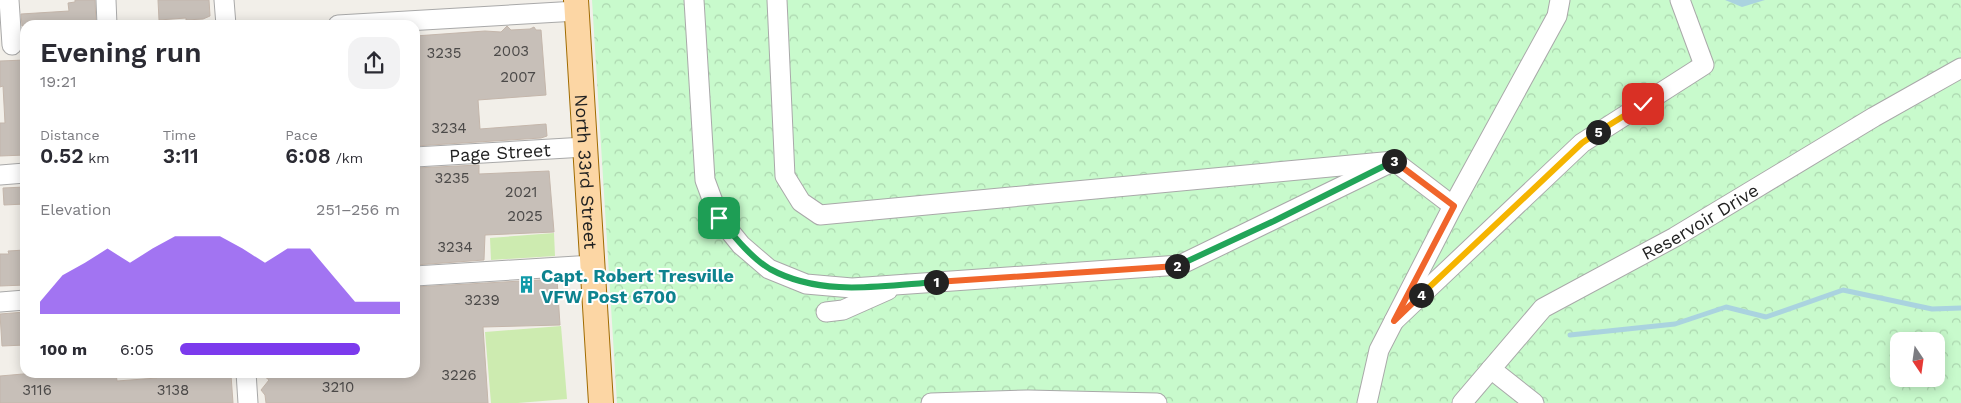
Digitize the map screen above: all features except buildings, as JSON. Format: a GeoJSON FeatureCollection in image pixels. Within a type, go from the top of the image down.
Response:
{"type":"FeatureCollection","features":[{"type":"Feature","properties":{"kind":"main road","name":"North 33rd Street"},"geometry":{"type":"LineString","coordinates":[[577,5],[601,403]]}},
{"type":"Feature","properties":{"kind":"street"},"geometry":{"type":"LineString","coordinates":[[9,0],[12,44]]}},
{"type":"Feature","properties":{"kind":"street"},"geometry":{"type":"LineString","coordinates":[[106,0],[107,20]]}},
{"type":"Feature","properties":{"kind":"street"},"geometry":{"type":"LineString","coordinates":[[224,0],[226,20]]}},
{"type":"Feature","properties":{"kind":"street"},"geometry":{"type":"LineString","coordinates":[[694,0],[705,180],[719,218],[741,244],[769,269],[806,284],[852,288],[1180,265],[1394,161]]}},
{"type":"Feature","properties":{"kind":"street"},"geometry":{"type":"LineString","coordinates":[[777,0],[785,176],[801,202],[820,215],[1394,161],[1454,206]]}},
{"type":"Feature","properties":{"kind":"street"},"geometry":{"type":"LineString","coordinates":[[1367,403],[1379,350],[1454,206],[1557,16],[1560,0]]}},
{"type":"Feature","properties":{"kind":"street"},"geometry":{"type":"LineString","coordinates":[[1394,321],[1582,143],[1704,65],[1680,0]]}},
{"type":"Feature","properties":{"kind":"street"},"geometry":{"type":"LineString","coordinates":[[398,20],[577,5]]}},
{"type":"Feature","properties":{"kind":"street","name":"Reservoir Drive"},"geometry":{"type":"LineString","coordinates":[[1462,403],[1543,308],[1675,237],[1874,117],[1961,68]]}},
{"type":"Feature","properties":{"kind":"street","name":"Page Street"},"geometry":{"type":"LineString","coordinates":[[420,156],[585,147]]}},
{"type":"Feature","properties":{"kind":"street"},"geometry":{"type":"LineString","coordinates":[[0,175],[20,173]]}},
{"type":"Feature","properties":{"kind":"street"},"geometry":{"type":"LineString","coordinates":[[420,276],[592,265]]}},
{"type":"Feature","properties":{"kind":"street"},"geometry":{"type":"LineString","coordinates":[[826,312],[843,310],[902,284]]}},
{"type":"Feature","properties":{"kind":"street"},"geometry":{"type":"LineString","coordinates":[[0,302],[20,300]]}},
{"type":"Feature","properties":{"kind":"street"},"geometry":{"type":"LineString","coordinates":[[1491,369],[1534,403]]}},
{"type":"Feature","properties":{"kind":"street"},"geometry":{"type":"LineString","coordinates":[[246,378],[248,403]]}},
{"type":"Feature","properties":{"kind":"street"},"geometry":{"type":"LineString","coordinates":[[930,403],[1066,400],[1157,403]]}},
{"type":"Feature","properties":{"kind":"green space"},"geometry":{"type":"Polygon","coordinates":[[[592,0],[1961,0],[1961,403],[617,403],[592,0]]]}},
{"type":"Feature","properties":{"kind":"green space"},"geometry":{"type":"Polygon","coordinates":[[[554,233],[555,256],[491,260],[490,238],[554,233]]]}},
{"type":"Feature","properties":{"kind":"green space"},"geometry":{"type":"Polygon","coordinates":[[[561,326],[567,399],[491,403],[485,332],[561,326]]]}},
{"type":"Feature","properties":{"kind":"water"},"geometry":{"type":"Polygon","coordinates":[[[1725,0],[1765,0],[1742,7],[1725,0]]]}},
{"type":"Feature","properties":{"kind":"waterway"},"geometry":{"type":"LineString","coordinates":[[1570,335],[1675,324],[1726,307],[1766,317],[1843,290],[1932,309],[1961,308]]}},
{"type":"Feature","properties":{"kind":"place","name":"Capt. Robert Tresville VFW Post 6700"},"geometry":{"type":"Point","coordinates":[527,285]}},
{"type":"Feature","properties":{"kind":"route"},"geometry":{"type":"LineString","coordinates":[[719,218],[741,244],[769,269],[806,284],[852,288],[1180,265],[1274,221],[1394,161],[1454,206],[1394,321],[1582,143],[1643,104]]}}]}
